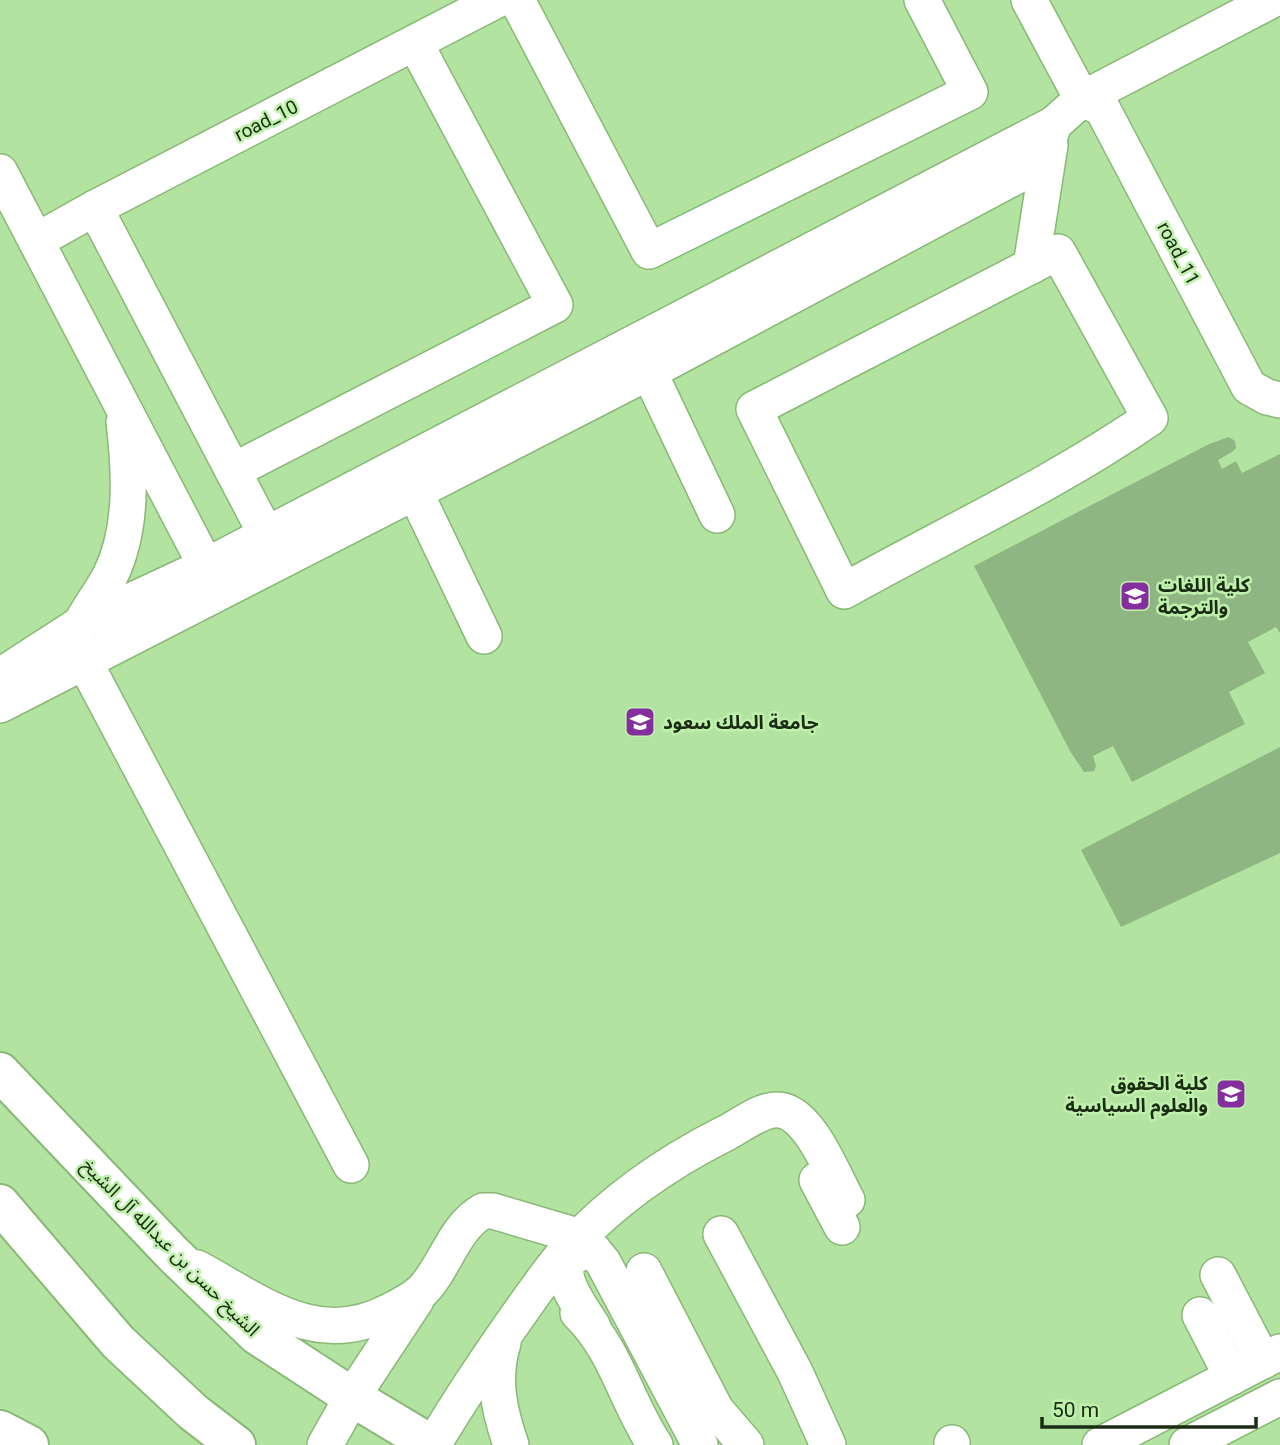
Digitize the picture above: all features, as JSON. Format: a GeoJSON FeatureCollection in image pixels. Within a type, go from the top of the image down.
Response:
{"type":"FeatureCollection","features":[{"type":"Feature","properties":{"kind":"main road","name":"الشيخ حسن بن عبدالله آل الشيخ"},"geometry":{"type":"LineString","coordinates":[[0,1072],[173,1254],[257,1335],[352,1398],[433,1445]]}},
{"type":"Feature","properties":{"kind":"main road"},"geometry":{"type":"LineString","coordinates":[[0,1204],[118,1342],[193,1412],[236,1445]]}},
{"type":"Feature","properties":{"kind":"main road"},"geometry":{"type":"LineString","coordinates":[[0,1430],[29,1445]]}},
{"type":"Feature","properties":{"kind":"lane","name":"road_10"},"geometry":{"type":"LineString","coordinates":[[36,241],[497,0]]}},
{"type":"Feature","properties":{"kind":"lane"},"geometry":{"type":"LineString","coordinates":[[517,0],[649,251],[970,92],[922,0]]}},
{"type":"Feature","properties":{"kind":"lane"},"geometry":{"type":"LineString","coordinates":[[1029,0],[1082,99]]}},
{"type":"Feature","properties":{"kind":"lane"},"geometry":{"type":"LineString","coordinates":[[0,676],[79,625],[206,566],[1054,124],[1082,99],[1272,0]]}},
{"type":"Feature","properties":{"kind":"lane"},"geometry":{"type":"LineString","coordinates":[[233,471],[555,304],[415,43]]}},
{"type":"Feature","properties":{"kind":"lane","name":"road_11"},"geometry":{"type":"LineString","coordinates":[[1082,99],[1102,108],[1249,387],[1267,397],[1280,400]]}},
{"type":"Feature","properties":{"kind":"lane"},"geometry":{"type":"LineString","coordinates":[[1031,267],[1054,124]]}},
{"type":"Feature","properties":{"kind":"lane"},"geometry":{"type":"LineString","coordinates":[[0,705],[649,372],[1041,163],[1054,124]]}},
{"type":"Feature","properties":{"kind":"lane"},"geometry":{"type":"LineString","coordinates":[[0,172],[206,566]]}},
{"type":"Feature","properties":{"kind":"lane"},"geometry":{"type":"LineString","coordinates":[[95,208],[266,534]]}},
{"type":"Feature","properties":{"kind":"lane"},"geometry":{"type":"LineString","coordinates":[[1058,252],[1150,418],[1068,471],[844,591],[754,410],[1031,267],[1058,252]]}},
{"type":"Feature","properties":{"kind":"lane"},"geometry":{"type":"LineString","coordinates":[[649,372],[717,515]]}},
{"type":"Feature","properties":{"kind":"lane"},"geometry":{"type":"LineString","coordinates":[[121,405],[128,452],[129,492],[121,543],[111,574],[79,625],[72,668],[351,1165]]}},
{"type":"Feature","properties":{"kind":"lane"},"geometry":{"type":"LineString","coordinates":[[415,492],[484,636]]}},
{"type":"Feature","properties":{"kind":"lane"},"geometry":{"type":"LineString","coordinates":[[655,1445],[634,1408],[616,1366],[576,1299],[565,1270],[568,1260],[578,1252],[588,1251],[588,1246],[614,1205],[647,1179],[689,1151],[749,1121],[771,1125],[796,1147],[844,1213]]}},
{"type":"Feature","properties":{"kind":"lane"},"geometry":{"type":"LineString","coordinates":[[326,1445],[352,1398],[468,1222],[483,1211],[493,1211],[588,1246],[699,1445]]}},
{"type":"Feature","properties":{"kind":"lane"},"geometry":{"type":"LineString","coordinates":[[721,1234],[795,1373],[828,1445]]}},
{"type":"Feature","properties":{"kind":"lane"},"geometry":{"type":"LineString","coordinates":[[433,1445],[552,1267],[588,1246]]}},
{"type":"Feature","properties":{"kind":"lane"},"geometry":{"type":"LineString","coordinates":[[173,1254],[279,1312],[296,1320],[323,1326],[360,1324],[382,1315],[421,1292]]}},
{"type":"Feature","properties":{"kind":"lane"},"geometry":{"type":"LineString","coordinates":[[645,1271],[716,1410],[746,1445]]}},
{"type":"Feature","properties":{"kind":"lane"},"geometry":{"type":"LineString","coordinates":[[1100,1445],[1271,1356],[1218,1275]]}},
{"type":"Feature","properties":{"kind":"lane"},"geometry":{"type":"LineString","coordinates":[[511,1445],[500,1412],[497,1384],[500,1353],[517,1317],[546,1304],[560,1305],[576,1312],[593,1327]]}},
{"type":"Feature","properties":{"kind":"lane"},"geometry":{"type":"LineString","coordinates":[[1200,1315],[1232,1377]]}},
{"type":"Feature","properties":{"kind":"lane"},"geometry":{"type":"LineString","coordinates":[[1187,1445],[1280,1397]]}},
{"type":"Feature","properties":{"kind":"building","name":"كلية اللغات والترجمة"},"geometry":{"type":"Polygon","coordinates":[[[1229,437],[1235,441],[1236,448],[1218,460],[1222,469],[1236,461],[1242,473],[1280,454],[1280,633],[1276,627],[1248,642],[1265,673],[1229,692],[1245,724],[1132,782],[1113,746],[1093,756],[1096,766],[1094,771],[1084,772],[1070,751],[974,566],[1209,444],[1229,437]]]}},
{"type":"Feature","properties":{"kind":"building"},"geometry":{"type":"Polygon","coordinates":[[[1280,747],[1280,853],[1121,927],[1081,850],[1280,747]]]}},
{"type":"Feature","properties":{"kind":"place","name":"كلية اللغات والترجمة"},"geometry":{"type":"Point","coordinates":[1135,596]}},
{"type":"Feature","properties":{"kind":"place","name":"جامعة الملك سعود"},"geometry":{"type":"Point","coordinates":[640,722]}},
{"type":"Feature","properties":{"kind":"place","name":"كلية الحقوق والعلوم السياسية"},"geometry":{"type":"Point","coordinates":[1231,1094]}}]}
